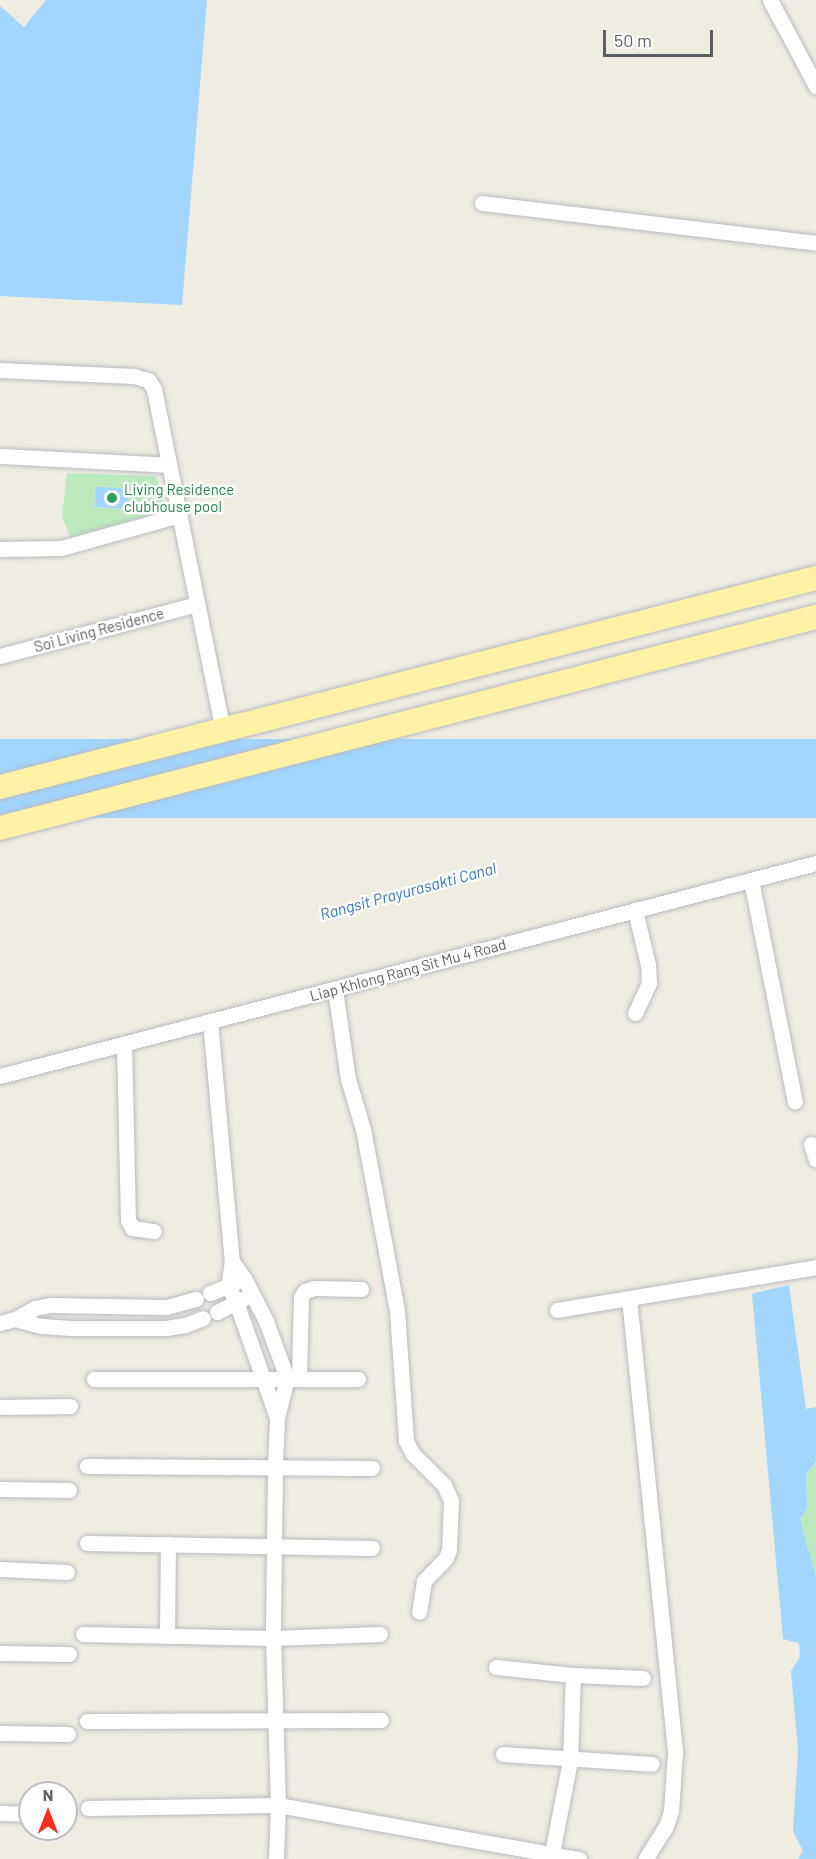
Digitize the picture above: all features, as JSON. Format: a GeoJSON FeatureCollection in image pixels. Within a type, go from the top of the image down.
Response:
{"type":"FeatureCollection","features":[{"type":"Feature","properties":{"kind":"main road"},"geometry":{"type":"LineString","coordinates":[[0,787],[816,578]]}},
{"type":"Feature","properties":{"kind":"main road"},"geometry":{"type":"LineString","coordinates":[[0,828],[816,617]]}},
{"type":"Feature","properties":{"kind":"main road"},"geometry":{"type":"LineString","coordinates":[[190,739],[199,777]]}},
{"type":"Feature","properties":{"kind":"street"},"geometry":{"type":"LineString","coordinates":[[770,0],[816,86]]}},
{"type":"Feature","properties":{"kind":"street"},"geometry":{"type":"LineString","coordinates":[[482,203],[816,243]]}},
{"type":"Feature","properties":{"kind":"street"},"geometry":{"type":"LineString","coordinates":[[0,370],[134,376],[148,380],[154,389],[223,730]]}},
{"type":"Feature","properties":{"kind":"street"},"geometry":{"type":"LineString","coordinates":[[0,456],[169,465]]}},
{"type":"Feature","properties":{"kind":"street"},"geometry":{"type":"LineString","coordinates":[[0,549],[61,548],[180,515]]}},
{"type":"Feature","properties":{"kind":"street","name":"Soi Living Residence"},"geometry":{"type":"LineString","coordinates":[[0,656],[197,604]]}},
{"type":"Feature","properties":{"kind":"street","name":"Liap Khlong Rang Sit Mu 4 Road"},"geometry":{"type":"LineString","coordinates":[[0,1076],[816,863]]}},
{"type":"Feature","properties":{"kind":"street"},"geometry":{"type":"LineString","coordinates":[[750,880],[795,1102]]}},
{"type":"Feature","properties":{"kind":"street"},"geometry":{"type":"LineString","coordinates":[[635,910],[648,965],[649,983],[635,1013]]}},
{"type":"Feature","properties":{"kind":"street"},"geometry":{"type":"LineString","coordinates":[[335,989],[346,1070],[363,1129],[397,1311],[406,1442],[413,1454],[444,1485],[452,1501],[449,1550],[446,1558],[424,1581],[419,1612]]}},
{"type":"Feature","properties":{"kind":"street"},"geometry":{"type":"LineString","coordinates":[[210,1021],[232,1261],[228,1286],[236,1302],[277,1418]]}},
{"type":"Feature","properties":{"kind":"street"},"geometry":{"type":"LineString","coordinates":[[124,1044],[128,1220],[132,1228],[154,1231]]}},
{"type":"Feature","properties":{"kind":"street"},"geometry":{"type":"LineString","coordinates":[[232,1261],[244,1278],[293,1378]]}},
{"type":"Feature","properties":{"kind":"street"},"geometry":{"type":"LineString","coordinates":[[556,1310],[816,1267]]}},
{"type":"Feature","properties":{"kind":"street"},"geometry":{"type":"LineString","coordinates":[[8,1321],[35,1308],[51,1305],[166,1307],[203,1296],[244,1278]]}},
{"type":"Feature","properties":{"kind":"street"},"geometry":{"type":"LineString","coordinates":[[276,1859],[278,1805],[273,1638],[277,1418],[293,1378],[301,1297],[305,1291],[314,1288],[361,1289]]}},
{"type":"Feature","properties":{"kind":"street"},"geometry":{"type":"LineString","coordinates":[[8,1321],[42,1326],[166,1328],[185,1325],[252,1294]]}},
{"type":"Feature","properties":{"kind":"street"},"geometry":{"type":"LineString","coordinates":[[629,1298],[675,1753],[671,1811],[666,1826],[645,1859]]}},
{"type":"Feature","properties":{"kind":"street"},"geometry":{"type":"LineString","coordinates":[[94,1379],[263,1377],[358,1379]]}},
{"type":"Feature","properties":{"kind":"street"},"geometry":{"type":"LineString","coordinates":[[0,1407],[70,1406]]}},
{"type":"Feature","properties":{"kind":"street"},"geometry":{"type":"LineString","coordinates":[[87,1466],[372,1468]]}},
{"type":"Feature","properties":{"kind":"street"},"geometry":{"type":"LineString","coordinates":[[0,1489],[69,1490]]}},
{"type":"Feature","properties":{"kind":"street"},"geometry":{"type":"LineString","coordinates":[[87,1543],[372,1548]]}},
{"type":"Feature","properties":{"kind":"street"},"geometry":{"type":"LineString","coordinates":[[167,1635],[168,1544]]}},
{"type":"Feature","properties":{"kind":"street"},"geometry":{"type":"LineString","coordinates":[[0,1569],[67,1572]]}},
{"type":"Feature","properties":{"kind":"street"},"geometry":{"type":"LineString","coordinates":[[83,1634],[273,1638],[380,1634]]}},
{"type":"Feature","properties":{"kind":"street"},"geometry":{"type":"LineString","coordinates":[[0,1653],[69,1654]]}},
{"type":"Feature","properties":{"kind":"street"},"geometry":{"type":"LineString","coordinates":[[496,1667],[573,1675],[643,1678]]}},
{"type":"Feature","properties":{"kind":"street"},"geometry":{"type":"LineString","coordinates":[[552,1853],[570,1760],[573,1675]]}},
{"type":"Feature","properties":{"kind":"street"},"geometry":{"type":"LineString","coordinates":[[87,1720],[274,1722],[381,1720]]}},
{"type":"Feature","properties":{"kind":"street"},"geometry":{"type":"LineString","coordinates":[[0,1733],[68,1734]]}},
{"type":"Feature","properties":{"kind":"street"},"geometry":{"type":"LineString","coordinates":[[503,1754],[652,1764]]}},
{"type":"Feature","properties":{"kind":"street"},"geometry":{"type":"LineString","coordinates":[[88,1808],[278,1805],[498,1851],[552,1853],[579,1859]]}},
{"type":"Feature","properties":{"kind":"street"},"geometry":{"type":"LineString","coordinates":[[0,1813],[18,1814]]}},
{"type":"Feature","properties":{"kind":"green space"},"geometry":{"type":"Polygon","coordinates":[[[67,473],[156,476],[166,510],[70,538],[62,516],[67,473]]]}},
{"type":"Feature","properties":{"kind":"green space"},"geometry":{"type":"Polygon","coordinates":[[[816,1461],[816,1577],[800,1519],[807,1508],[806,1475],[816,1461]]]}},
{"type":"Feature","properties":{"kind":"water"},"geometry":{"type":"Polygon","coordinates":[[[46,0],[207,0],[182,305],[0,296],[0,6],[24,27],[46,0]]]}},
{"type":"Feature","properties":{"kind":"water","name":"Living Residence clubhouse pool"},"geometry":{"type":"Polygon","coordinates":[[[96,487],[129,489],[128,509],[95,507],[96,487]]]}},
{"type":"Feature","properties":{"kind":"water"},"geometry":{"type":"Polygon","coordinates":[[[0,739],[816,739],[816,818],[0,818],[0,739]]]}},
{"type":"Feature","properties":{"kind":"water"},"geometry":{"type":"Polygon","coordinates":[[[789,1285],[806,1409],[816,1407],[816,1461],[806,1475],[807,1508],[800,1519],[816,1577],[816,1859],[798,1859],[803,1851],[793,1831],[798,1750],[791,1671],[800,1657],[799,1643],[783,1639],[752,1294],[789,1285]]]}},
{"type":"Feature","properties":{"kind":"place","name":"Living Residence clubhouse pool"},"geometry":{"type":"Point","coordinates":[112,498]}},
{"type":"Feature","properties":{"kind":"water label","name":"Rangsit Prayurasakti Canal"},"geometry":{"type":"Point","coordinates":[408,891]}}]}
